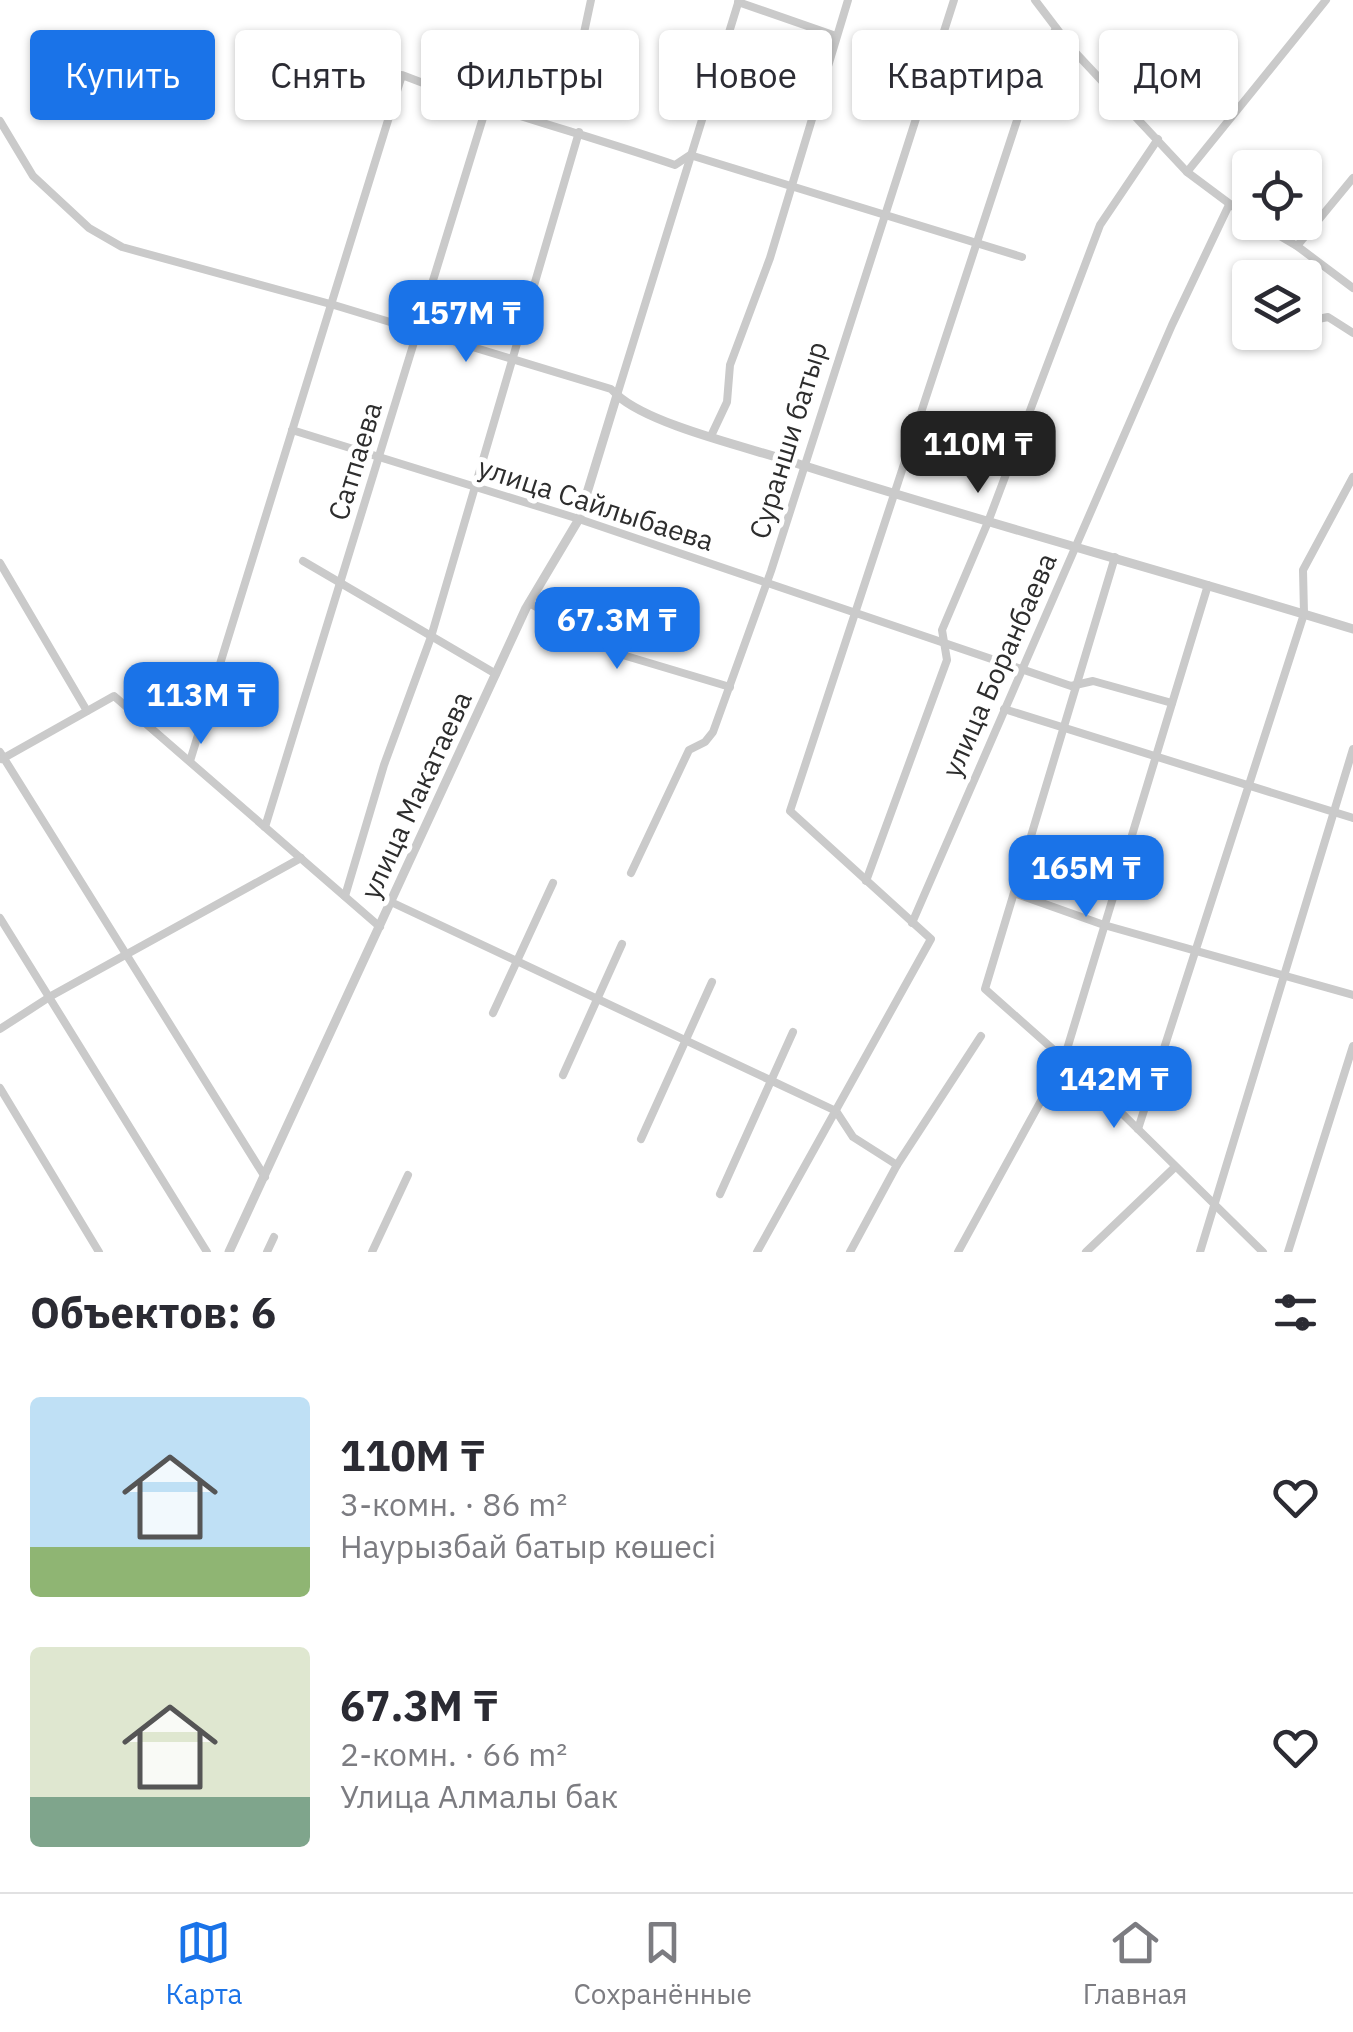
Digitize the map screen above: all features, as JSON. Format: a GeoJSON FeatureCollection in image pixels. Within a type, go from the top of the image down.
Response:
{"type":"FeatureCollection","features":[{"type":"Feature","properties":{"kind":"street"},"geometry":{"type":"LineString","coordinates":[[585,30],[591,0]]}},
{"type":"Feature","properties":{"kind":"street"},"geometry":{"type":"LineString","coordinates":[[711,436],[726,402],[730,365],[848,0]]}},
{"type":"Feature","properties":{"kind":"street","name":"Суранши батыр"},"geometry":{"type":"LineString","coordinates":[[631,874],[689,750],[710,738],[730,686],[767,584],[882,214],[954,0]]}},
{"type":"Feature","properties":{"kind":"street"},"geometry":{"type":"LineString","coordinates":[[1035,0],[1187,172],[1232,209]]}},
{"type":"Feature","properties":{"kind":"street"},"geometry":{"type":"LineString","coordinates":[[1187,172],[1326,0]]}},
{"type":"Feature","properties":{"kind":"street"},"geometry":{"type":"LineString","coordinates":[[738,1],[836,36]]}},
{"type":"Feature","properties":{"kind":"street","name":"улица Макатаева"},"geometry":{"type":"LineString","coordinates":[[229,1252],[529,603],[580,519],[738,1]]}},
{"type":"Feature","properties":{"kind":"street"},"geometry":{"type":"LineString","coordinates":[[758,1252],[930,940],[790,811],[1028,87],[1056,28]]}},
{"type":"Feature","properties":{"kind":"street"},"geometry":{"type":"LineString","coordinates":[[190,761],[402,75],[421,82]]}},
{"type":"Feature","properties":{"kind":"street","name":"Сатпаева"},"geometry":{"type":"LineString","coordinates":[[266,827],[482,120]]}},
{"type":"Feature","properties":{"kind":"street"},"geometry":{"type":"LineString","coordinates":[[532,120],[675,165],[690,155],[1022,257]]}},
{"type":"Feature","properties":{"kind":"street"},"geometry":{"type":"LineString","coordinates":[[0,121],[33,176],[89,228],[122,248],[334,305],[611,389],[636,408],[896,496],[1353,629]]}},
{"type":"Feature","properties":{"kind":"street"},"geometry":{"type":"LineString","coordinates":[[345,896],[384,765],[431,637],[579,132]]}},
{"type":"Feature","properties":{"kind":"street"},"geometry":{"type":"LineString","coordinates":[[866,882],[947,660],[942,630],[988,522],[1100,225],[1158,139]]}},
{"type":"Feature","properties":{"kind":"street"},"geometry":{"type":"LineString","coordinates":[[1298,246],[1353,178]]}},
{"type":"Feature","properties":{"kind":"street","name":"улица Боранбаева"},"geometry":{"type":"LineString","coordinates":[[912,923],[1228,207]]}},
{"type":"Feature","properties":{"kind":"street"},"geometry":{"type":"LineString","coordinates":[[1287,240],[1353,288]]}},
{"type":"Feature","properties":{"kind":"street"},"geometry":{"type":"LineString","coordinates":[[1322,318],[1328,317],[1353,333]]}},
{"type":"Feature","properties":{"kind":"street","name":"улица Сайлыбаева"},"geometry":{"type":"LineString","coordinates":[[292,430],[580,519],[1021,670],[1077,685],[1093,680],[1172,702]]}},
{"type":"Feature","properties":{"kind":"street"},"geometry":{"type":"LineString","coordinates":[[1138,1129],[1304,614],[1302,570],[1353,478]]}},
{"type":"Feature","properties":{"kind":"street"},"geometry":{"type":"LineString","coordinates":[[1116,557],[985,989],[1138,1129],[1263,1252]]}},
{"type":"Feature","properties":{"kind":"street"},"geometry":{"type":"LineString","coordinates":[[303,561],[496,674]]}},
{"type":"Feature","properties":{"kind":"street"},"geometry":{"type":"LineString","coordinates":[[0,562],[87,711]]}},
{"type":"Feature","properties":{"kind":"street"},"geometry":{"type":"LineString","coordinates":[[958,1252],[1064,1059],[1208,586]]}},
{"type":"Feature","properties":{"kind":"street"},"geometry":{"type":"LineString","coordinates":[[529,603],[626,656],[730,686]]}},
{"type":"Feature","properties":{"kind":"street"},"geometry":{"type":"LineString","coordinates":[[265,1177],[1,757],[114,696],[380,927]]}},
{"type":"Feature","properties":{"kind":"street"},"geometry":{"type":"LineString","coordinates":[[1004,709],[1353,818]]}},
{"type":"Feature","properties":{"kind":"street"},"geometry":{"type":"LineString","coordinates":[[1200,1252],[1353,748]]}},
{"type":"Feature","properties":{"kind":"street"},"geometry":{"type":"LineString","coordinates":[[0,1030],[51,996],[301,858]]}},
{"type":"Feature","properties":{"kind":"street"},"geometry":{"type":"LineString","coordinates":[[493,1013],[514,960],[553,883]]}},
{"type":"Feature","properties":{"kind":"street"},"geometry":{"type":"LineString","coordinates":[[1014,893],[1104,925],[1353,994]]}},
{"type":"Feature","properties":{"kind":"street"},"geometry":{"type":"LineString","coordinates":[[391,902],[836,1112],[853,1137],[897,1165]]}},
{"type":"Feature","properties":{"kind":"street"},"geometry":{"type":"LineString","coordinates":[[0,918],[207,1252]]}},
{"type":"Feature","properties":{"kind":"street"},"geometry":{"type":"LineString","coordinates":[[563,1075],[622,944]]}},
{"type":"Feature","properties":{"kind":"street"},"geometry":{"type":"LineString","coordinates":[[642,1138],[712,982]]}},
{"type":"Feature","properties":{"kind":"street"},"geometry":{"type":"LineString","coordinates":[[720,1194],[793,1032]]}},
{"type":"Feature","properties":{"kind":"street"},"geometry":{"type":"LineString","coordinates":[[850,1252],[897,1165],[981,1036]]}},
{"type":"Feature","properties":{"kind":"street"},"geometry":{"type":"LineString","coordinates":[[1288,1252],[1353,1046]]}},
{"type":"Feature","properties":{"kind":"street"},"geometry":{"type":"LineString","coordinates":[[0,1088],[99,1252]]}},
{"type":"Feature","properties":{"kind":"street"},"geometry":{"type":"LineString","coordinates":[[1086,1252],[1175,1167]]}},
{"type":"Feature","properties":{"kind":"street"},"geometry":{"type":"LineString","coordinates":[[372,1252],[408,1175]]}},
{"type":"Feature","properties":{"kind":"street"},"geometry":{"type":"LineString","coordinates":[[267,1252],[274,1237]]}}]}
